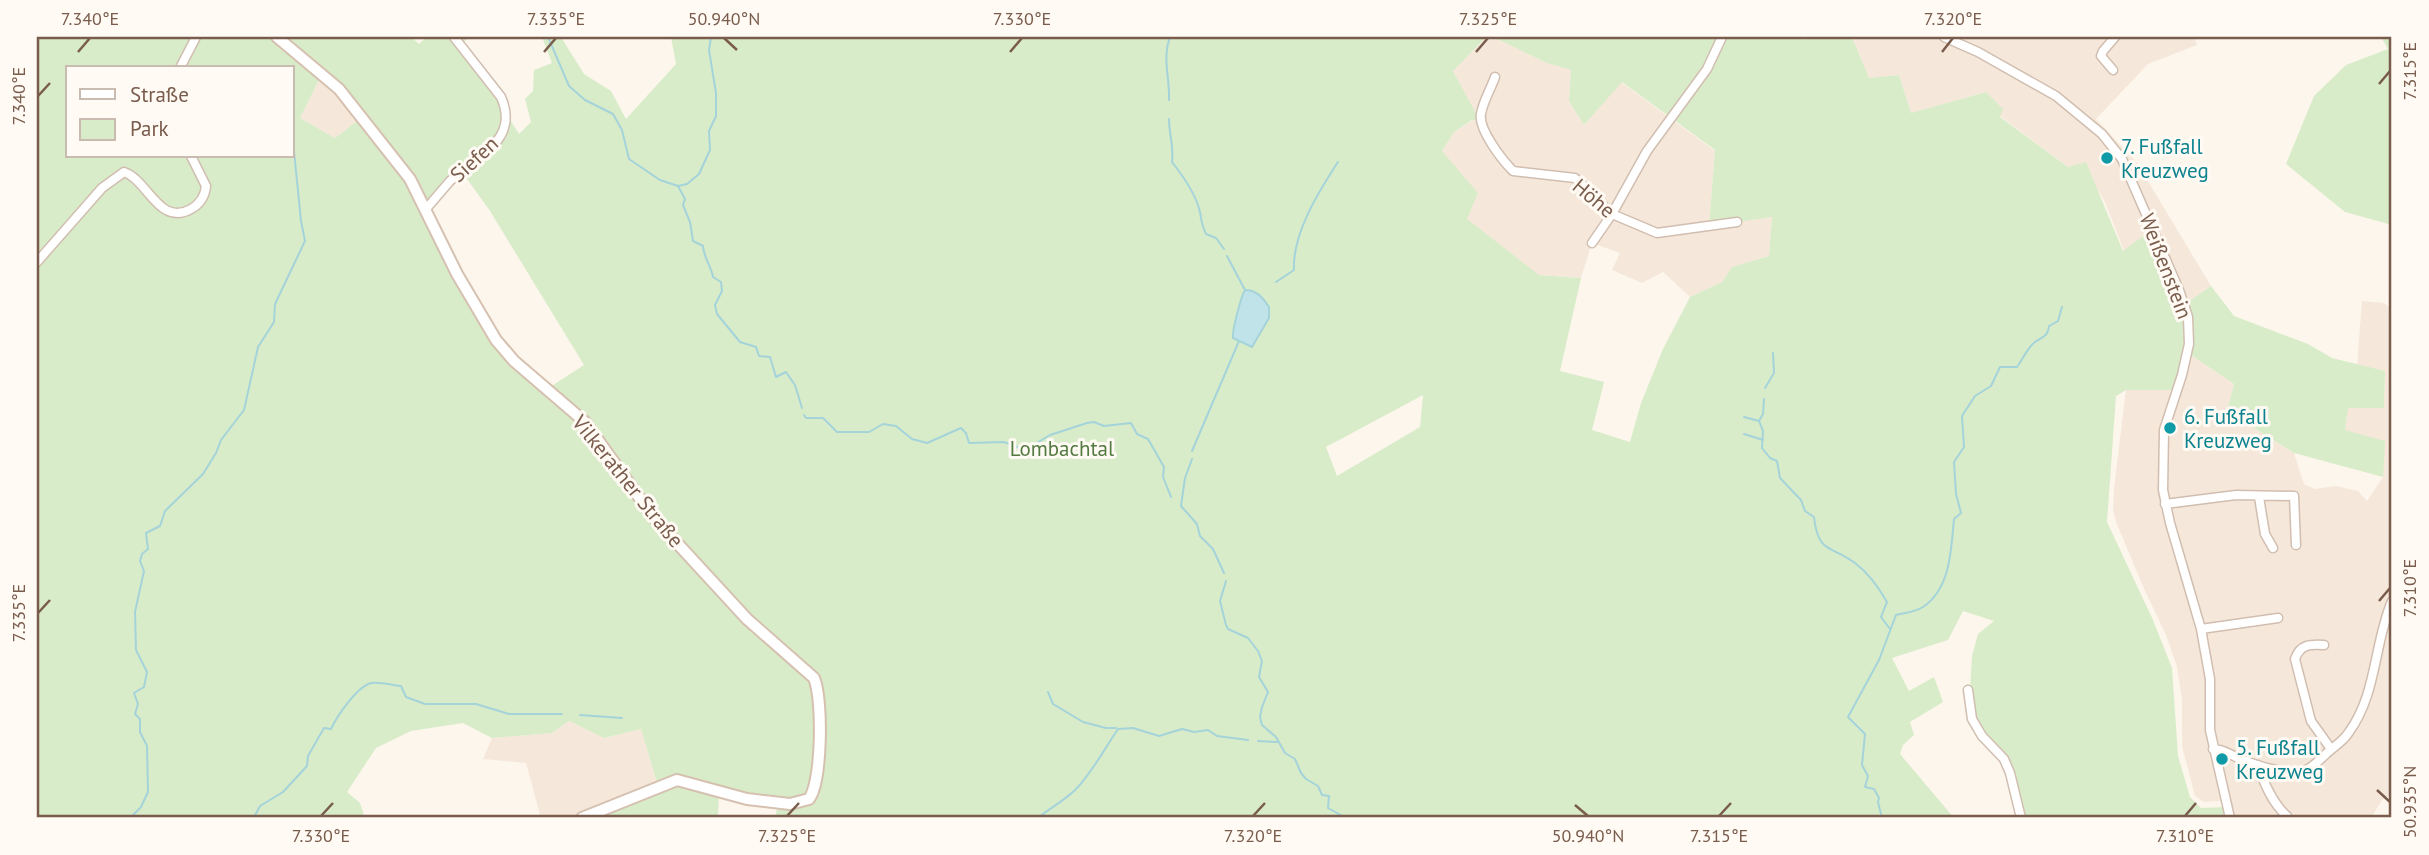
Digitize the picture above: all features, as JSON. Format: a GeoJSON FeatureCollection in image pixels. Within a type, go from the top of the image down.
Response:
{"type":"FeatureCollection","features":[{"type":"Feature","properties":{"kind":"street"},"geometry":{"type":"LineString","coordinates":[[181,66],[196,37]]}},
{"type":"Feature","properties":{"kind":"street","name":"Vilkerather Straße"},"geometry":{"type":"LineString","coordinates":[[277,37],[339,89],[410,178],[457,274],[496,340],[514,361],[585,422],[661,525],[747,619],[814,678],[820,700],[816,785],[808,800],[800,803],[778,803],[732,796],[677,780],[582,818]]}},
{"type":"Feature","properties":{"kind":"street","name":"Siefen"},"geometry":{"type":"LineString","coordinates":[[426,209],[450,181],[497,141],[502,135],[506,120],[501,97],[454,37]]}},
{"type":"Feature","properties":{"kind":"street"},"geometry":{"type":"LineString","coordinates":[[1592,243],[1612,214],[1647,152],[1707,69],[1722,37]]}},
{"type":"Feature","properties":{"kind":"street","name":"Weißenstein"},"geometry":{"type":"LineString","coordinates":[[1944,37],[2044,89],[2092,124],[2122,159],[2174,275],[2188,317],[2189,332],[2187,354],[2169,412],[2162,448],[2162,483],[2165,504],[2201,629],[2210,679],[2210,730],[2230,818]]}},
{"type":"Feature","properties":{"kind":"street"},"geometry":{"type":"LineString","coordinates":[[2113,70],[2101,56],[2115,37]]}},
{"type":"Feature","properties":{"kind":"street","name":"Höhe"},"geometry":{"type":"LineString","coordinates":[[1495,77],[1482,108],[1480,121],[1509,168],[1524,174],[1575,178],[1612,214],[1657,233],[1737,222]]}},
{"type":"Feature","properties":{"kind":"street"},"geometry":{"type":"LineString","coordinates":[[37,262],[103,188],[124,172],[137,181],[163,209],[176,212],[194,207],[202,199],[206,186],[192,158]]}},
{"type":"Feature","properties":{"kind":"street"},"geometry":{"type":"LineString","coordinates":[[2165,504],[2236,495],[2294,496],[2297,545]]}},
{"type":"Feature","properties":{"kind":"street"},"geometry":{"type":"LineString","coordinates":[[2259,497],[2265,534],[2273,548]]}},
{"type":"Feature","properties":{"kind":"street"},"geometry":{"type":"LineString","coordinates":[[2213,749],[2221,749],[2258,765],[2281,771],[2308,770],[2348,734],[2356,720],[2373,676],[2392,601]]}},
{"type":"Feature","properties":{"kind":"street"},"geometry":{"type":"LineString","coordinates":[[2201,629],[2278,618]]}},
{"type":"Feature","properties":{"kind":"street"},"geometry":{"type":"LineString","coordinates":[[2324,645],[2311,644],[2303,647],[2295,659],[2311,721],[2331,749]]}},
{"type":"Feature","properties":{"kind":"street"},"geometry":{"type":"LineString","coordinates":[[1968,690],[1972,719],[1982,736],[2004,760],[2010,773],[2021,818]]}},
{"type":"Feature","properties":{"kind":"street"},"geometry":{"type":"LineString","coordinates":[[2258,765],[2278,808],[2287,816]]}},
{"type":"Feature","properties":{"kind":"shaded area"},"geometry":{"type":"Polygon","coordinates":[[[1486,37],[1493,37],[1547,63],[1571,70],[1569,101],[1584,125],[1621,82],[1715,151],[1709,225],[1772,217],[1769,256],[1732,267],[1722,282],[1690,297],[1663,272],[1642,283],[1612,270],[1620,253],[1592,243],[1581,278],[1539,275],[1466,219],[1442,151],[1454,132],[1473,120],[1479,121],[1453,71],[1486,37]]]}},
{"type":"Feature","properties":{"kind":"shaded area"},"geometry":{"type":"Polygon","coordinates":[[[1852,37],[2194,37],[2197,45],[2148,64],[2096,119],[2137,163],[2211,286],[2182,306],[2150,231],[2124,251],[2105,202],[2082,164],[2068,167],[2000,116],[1986,92],[1911,113],[1899,75],[1869,78],[1852,37]]]}},
{"type":"Feature","properties":{"kind":"shaded area"},"geometry":{"type":"Polygon","coordinates":[[[322,74],[362,117],[335,138],[300,118],[322,74]]]}},
{"type":"Feature","properties":{"kind":"shaded area"},"geometry":{"type":"Polygon","coordinates":[[[2362,301],[2384,303],[2392,310],[2392,794],[2382,800],[2371,818],[2234,818],[2229,800],[2204,802],[2195,796],[2182,746],[2182,700],[2177,667],[2166,635],[2116,522],[2113,510],[2114,488],[2126,390],[2181,390],[2191,355],[2234,384],[2227,411],[2294,453],[2304,484],[2315,489],[2336,486],[2358,491],[2367,501],[2383,477],[2345,430],[2347,408],[2384,408],[2385,371],[2357,365],[2362,301]]]}},
{"type":"Feature","properties":{"kind":"shaded area"},"geometry":{"type":"Polygon","coordinates":[[[569,721],[604,738],[641,729],[658,786],[582,818],[541,818],[526,763],[483,759],[492,738],[552,733],[569,721]]]}},
{"type":"Feature","properties":{"kind":"green space","name":"Lombachtal"},"geometry":{"type":"Polygon","coordinates":[[[37,37],[411,37],[419,44],[427,37],[470,37],[462,43],[519,134],[531,122],[525,99],[533,91],[534,70],[552,63],[542,37],[561,37],[584,74],[611,91],[626,119],[676,64],[671,37],[1486,37],[1453,71],[1480,121],[1472,120],[1454,132],[1442,151],[1478,193],[1467,219],[1539,275],[1581,278],[1560,371],[1604,382],[1592,430],[1630,442],[1641,403],[1663,349],[1690,297],[1722,282],[1732,267],[1769,256],[1772,217],[1709,226],[1715,150],[1622,82],[1584,125],[1569,101],[1571,70],[1547,63],[1493,37],[1800,37],[1804,40],[1805,37],[1852,37],[1869,78],[1899,75],[1911,113],[1986,92],[2003,109],[2000,117],[2068,167],[2086,162],[2123,251],[2150,231],[2174,282],[2183,309],[2187,343],[2174,390],[2126,390],[2116,396],[2107,522],[2153,620],[2172,668],[2178,756],[2190,797],[2201,808],[2224,807],[2226,818],[2025,818],[2011,771],[1974,719],[1970,690],[1972,656],[1978,634],[1994,621],[1963,611],[1948,640],[1892,658],[1909,691],[1934,677],[1943,702],[1910,722],[1914,735],[1903,745],[1900,754],[1954,818],[775,818],[778,804],[719,793],[718,818],[582,818],[658,786],[641,729],[604,738],[569,721],[552,733],[492,738],[463,723],[411,731],[376,748],[347,792],[360,803],[365,818],[37,818],[37,37]],[[322,74],[300,118],[335,138],[362,117],[322,74]],[[462,172],[427,209],[457,274],[514,361],[547,389],[584,365],[490,211],[462,172]],[[1259,294],[1234,325],[1233,338],[1269,306],[1259,294]],[[1423,395],[1326,447],[1337,476],[1420,427],[1423,395]]]}},
{"type":"Feature","properties":{"kind":"green space"},"geometry":{"type":"Polygon","coordinates":[[[2381,37],[2392,37],[2392,225],[2345,212],[2286,164],[2314,96],[2346,65],[2388,49],[2381,37]]]}},
{"type":"Feature","properties":{"kind":"green space"},"geometry":{"type":"Polygon","coordinates":[[[2211,286],[2234,316],[2308,344],[2332,358],[2385,371],[2384,408],[2348,408],[2345,430],[2385,441],[2383,477],[2294,453],[2227,411],[2234,384],[2191,355],[2193,332],[2188,302],[2211,286]]]}},
{"type":"Feature","properties":{"kind":"water"},"geometry":{"type":"Polygon","coordinates":[[[1245,290],[1256,293],[1269,307],[1269,318],[1252,347],[1233,338],[1245,290]]]}},
{"type":"Feature","properties":{"kind":"waterway"},"geometry":{"type":"LineString","coordinates":[[548,37],[569,86],[585,100],[613,114],[622,130],[629,159],[660,180],[678,186]]}},
{"type":"Feature","properties":{"kind":"waterway"},"geometry":{"type":"LineString","coordinates":[[711,37],[709,50],[716,93],[716,116],[709,131],[710,150],[699,174],[687,184],[678,186],[685,199],[683,205],[690,222],[693,241],[703,246],[713,277],[721,282],[722,291],[715,305],[717,314],[740,342],[756,347],[759,356],[770,357],[776,377],[786,372],[795,385],[802,408]]}},
{"type":"Feature","properties":{"kind":"waterway"},"geometry":{"type":"LineString","coordinates":[[1169,100],[1166,61],[1170,37]]}},
{"type":"Feature","properties":{"kind":"waterway"},"geometry":{"type":"LineString","coordinates":[[1169,119],[1172,162],[1195,199],[1206,234],[1216,238],[1224,249]]}},
{"type":"Feature","properties":{"kind":"waterway"},"geometry":{"type":"LineString","coordinates":[[130,818],[141,807],[148,792],[147,746],[140,732],[140,719],[135,714],[138,704],[134,693],[144,687],[147,672],[136,650],[135,612],[144,571],[140,561],[142,554],[148,549],[146,533],[160,526],[165,511],[203,474],[221,440],[244,410],[258,347],[274,322],[275,304],[305,241],[294,151]]}},
{"type":"Feature","properties":{"kind":"waterway"},"geometry":{"type":"LineString","coordinates":[[1276,282],[1294,270],[1297,242],[1302,228],[1315,199],[1338,162]]}},
{"type":"Feature","properties":{"kind":"waterway"},"geometry":{"type":"LineString","coordinates":[[1227,256],[1245,290]]}},
{"type":"Feature","properties":{"kind":"waterway"},"geometry":{"type":"LineString","coordinates":[[1882,818],[1879,798],[1874,789],[1865,787],[1868,776],[1862,765],[1865,734],[1848,717],[1879,660],[1896,615],[1923,607],[1932,599],[1944,579],[1954,519],[1961,513],[1956,494],[1954,462],[1964,447],[1962,416],[1975,396],[1991,386],[2000,367],[2017,367],[2032,344],[2046,334],[2049,326],[2058,321],[2062,307]]}},
{"type":"Feature","properties":{"kind":"waterway"},"geometry":{"type":"LineString","coordinates":[[1192,451],[1239,341]]}},
{"type":"Feature","properties":{"kind":"waterway"},"geometry":{"type":"LineString","coordinates":[[1765,388],[1774,373],[1773,353]]}},
{"type":"Feature","properties":{"kind":"waterway"},"geometry":{"type":"LineString","coordinates":[[1764,399],[1763,414],[1759,421],[1763,431],[1762,448],[1770,458],[1777,461],[1780,478],[1801,500],[1805,511],[1814,517],[1822,543],[1855,563],[1877,586],[1887,602],[1881,617],[1890,629]]}},
{"type":"Feature","properties":{"kind":"waterway"},"geometry":{"type":"LineString","coordinates":[[804,415],[806,418],[823,418],[837,432],[869,432],[883,424],[896,426],[912,439],[927,443],[961,428],[969,443],[1004,442],[1025,450],[1050,435],[1087,423],[1094,422],[1104,426],[1131,423],[1137,434],[1148,439],[1164,467],[1163,477],[1171,497]]}},
{"type":"Feature","properties":{"kind":"waterway"},"geometry":{"type":"LineString","coordinates":[[1744,417],[1759,421]]}},
{"type":"Feature","properties":{"kind":"waterway"},"geometry":{"type":"LineString","coordinates":[[1744,434],[1763,440]]}},
{"type":"Feature","properties":{"kind":"waterway"},"geometry":{"type":"LineString","coordinates":[[1192,459],[1185,478],[1181,506],[1197,524],[1200,536],[1213,549],[1224,573]]}},
{"type":"Feature","properties":{"kind":"waterway"},"geometry":{"type":"LineString","coordinates":[[1226,581],[1220,601],[1226,625],[1228,629],[1248,638],[1262,661],[1259,677],[1268,692],[1260,717],[1262,725],[1276,737],[1285,753],[1295,759],[1306,779],[1318,786],[1322,795],[1329,796],[1328,808],[1346,818]]}},
{"type":"Feature","properties":{"kind":"waterway"},"geometry":{"type":"LineString","coordinates":[[245,818],[254,817],[260,806],[283,792],[307,766],[308,756],[324,728],[331,729],[354,695],[372,683],[401,686],[406,697],[425,704],[476,704],[509,714],[562,714]]}},
{"type":"Feature","properties":{"kind":"waterway"},"geometry":{"type":"LineString","coordinates":[[1048,692],[1053,704],[1083,722],[1116,728]]}},
{"type":"Feature","properties":{"kind":"waterway"},"geometry":{"type":"LineString","coordinates":[[580,715],[622,718]]}},
{"type":"Feature","properties":{"kind":"waterway"},"geometry":{"type":"LineString","coordinates":[[1038,818],[1077,788],[1118,729],[1133,728],[1159,736],[1182,729],[1194,732],[1208,730],[1217,736],[1248,740]]}},
{"type":"Feature","properties":{"kind":"waterway"},"geometry":{"type":"LineString","coordinates":[[1258,741],[1277,742]]}},
{"type":"Feature","properties":{"kind":"place","name":"7. Fußfall Kreuzweg"},"geometry":{"type":"Point","coordinates":[2107,158]}},
{"type":"Feature","properties":{"kind":"place","name":"6. Fußfall Kreuzweg"},"geometry":{"type":"Point","coordinates":[2170,428]}},
{"type":"Feature","properties":{"kind":"place","name":"5. Fußfall Kreuzweg"},"geometry":{"type":"Point","coordinates":[2222,759]}}]}
